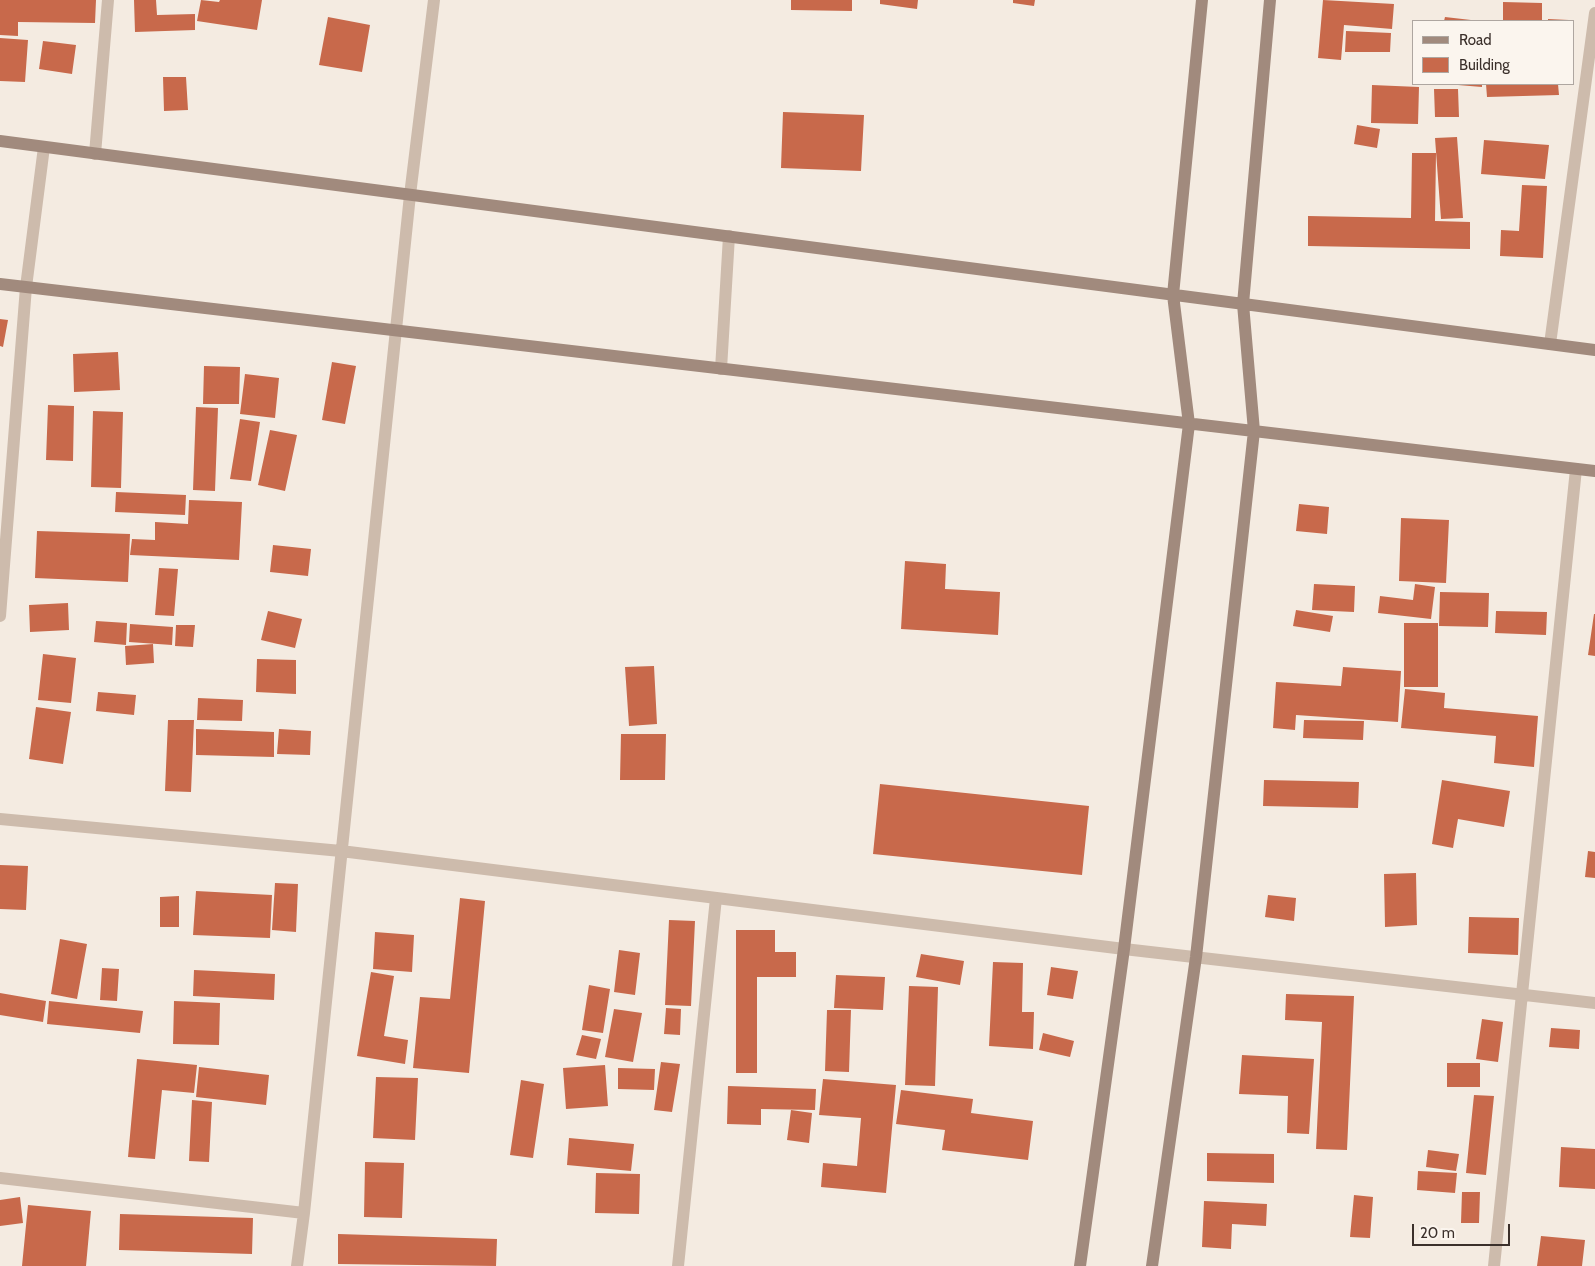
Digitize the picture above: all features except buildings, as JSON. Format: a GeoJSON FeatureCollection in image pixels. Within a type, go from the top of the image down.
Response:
{"type":"FeatureCollection","features":[{"type":"Feature","properties":{"kind":"street"},"geometry":{"type":"LineString","coordinates":[[96,154],[108,0]]}},
{"type":"Feature","properties":{"kind":"street"},"geometry":{"type":"LineString","coordinates":[[297,1266],[410,195],[434,0]]}},
{"type":"Feature","properties":{"kind":"street"},"geometry":{"type":"LineString","coordinates":[[1080,1266],[1124,949],[1189,424],[1173,294],[1202,0]]}},
{"type":"Feature","properties":{"kind":"street"},"geometry":{"type":"LineString","coordinates":[[1152,1266],[1196,957],[1254,431],[1243,304],[1270,0]]}},
{"type":"Feature","properties":{"kind":"street"},"geometry":{"type":"LineString","coordinates":[[1550,344],[1595,13]]}},
{"type":"Feature","properties":{"kind":"street"},"geometry":{"type":"LineString","coordinates":[[0,141],[1595,350]]}},
{"type":"Feature","properties":{"kind":"street"},"geometry":{"type":"LineString","coordinates":[[0,616],[26,288],[44,147]]}},
{"type":"Feature","properties":{"kind":"street"},"geometry":{"type":"LineString","coordinates":[[721,369],[729,236]]}},
{"type":"Feature","properties":{"kind":"street"},"geometry":{"type":"LineString","coordinates":[[0,284],[1595,471]]}},
{"type":"Feature","properties":{"kind":"street"},"geometry":{"type":"LineString","coordinates":[[1494,1266],[1576,469]]}},
{"type":"Feature","properties":{"kind":"street"},"geometry":{"type":"LineString","coordinates":[[0,820],[341,851],[1124,949],[1595,1003]]}},
{"type":"Feature","properties":{"kind":"street"},"geometry":{"type":"LineString","coordinates":[[678,1266],[716,898]]}},
{"type":"Feature","properties":{"kind":"street"},"geometry":{"type":"LineString","coordinates":[[0,1178],[304,1213]]}}]}
